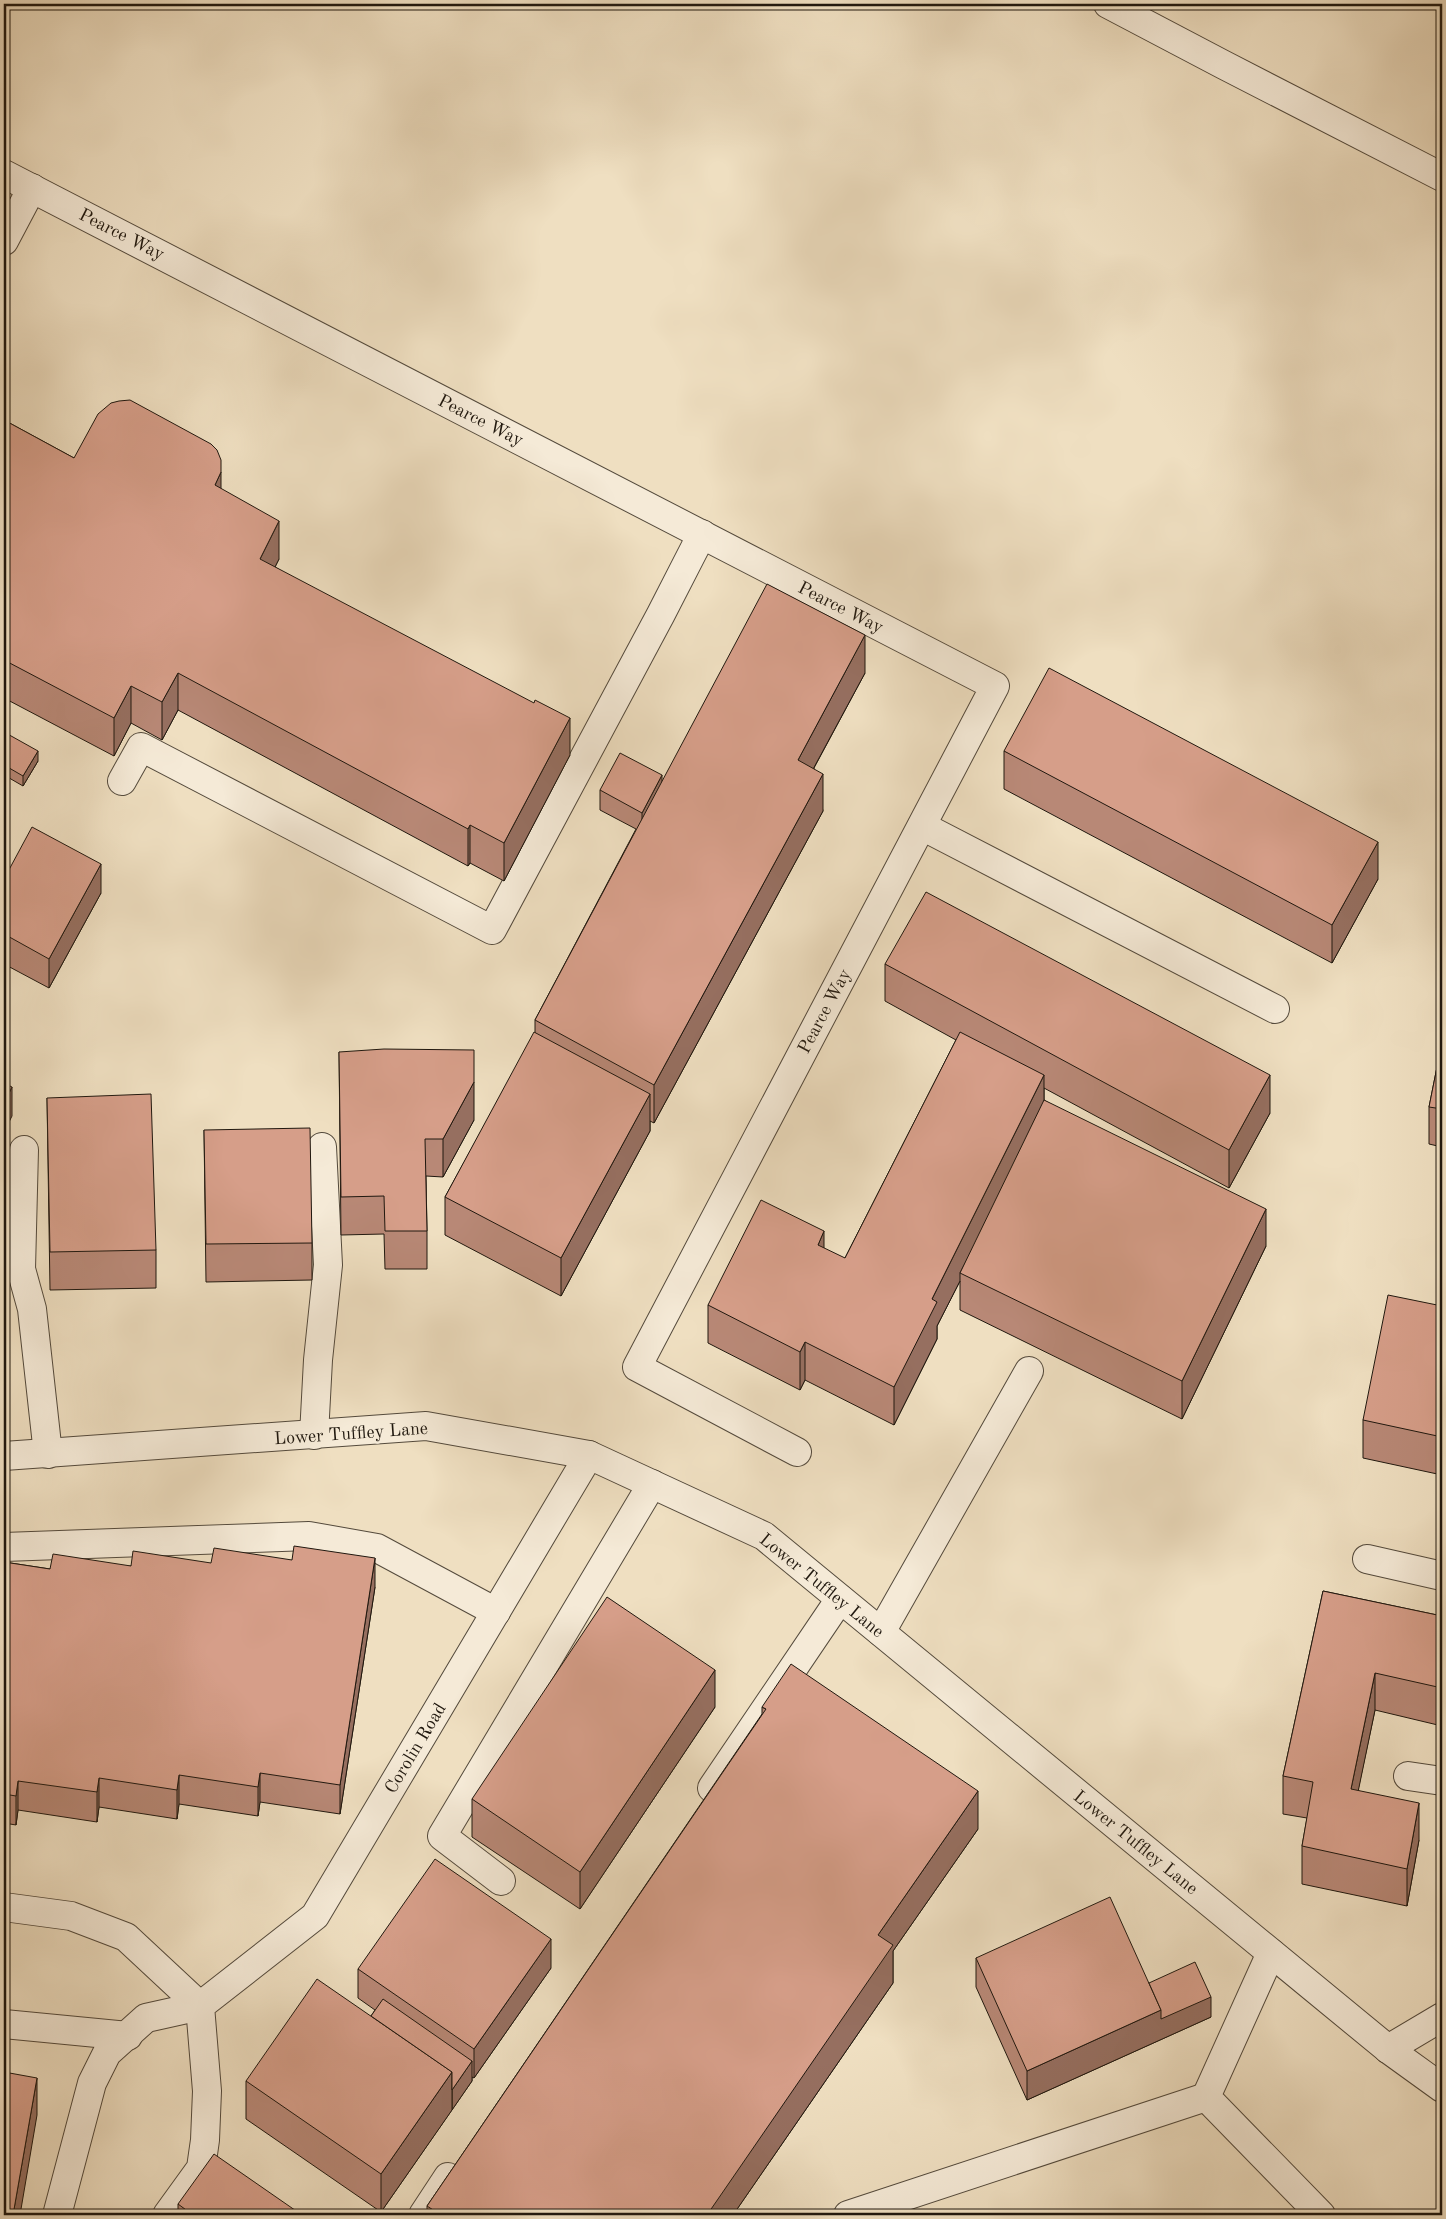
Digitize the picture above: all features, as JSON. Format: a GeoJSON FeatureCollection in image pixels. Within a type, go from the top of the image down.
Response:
{"type":"FeatureCollection","features":[{"type":"Feature","properties":{"kind":"street"},"geometry":{"type":"LineString","coordinates":[[1108,4],[1442,177]]}},
{"type":"Feature","properties":{"kind":"street","name":"Pearce Way"},"geometry":{"type":"LineString","coordinates":[[4,174],[995,686],[637,1367],[797,1452]]}},
{"type":"Feature","properties":{"kind":"street"},"geometry":{"type":"LineString","coordinates":[[4,241],[32,188]]}},
{"type":"Feature","properties":{"kind":"street"},"geometry":{"type":"LineString","coordinates":[[122,781],[141,747],[492,930],[702,534]]}},
{"type":"Feature","properties":{"kind":"street"},"geometry":{"type":"LineString","coordinates":[[922,826],[1275,1009]]}},
{"type":"Feature","properties":{"kind":"street"},"geometry":{"type":"LineString","coordinates":[[314,1435],[318,1360],[328,1265],[322,1147]]}},
{"type":"Feature","properties":{"kind":"street"},"geometry":{"type":"LineString","coordinates":[[24,1150],[22,1269],[32,1308],[48,1454]]}},
{"type":"Feature","properties":{"kind":"street"},"geometry":{"type":"LineString","coordinates":[[881,1632],[1029,1371]]}},
{"type":"Feature","properties":{"kind":"street","name":"Lower Tuffley Lane"},"geometry":{"type":"LineString","coordinates":[[4,1456],[426,1426],[589,1455],[764,1536],[1388,2049],[1442,2088]]}},
{"type":"Feature","properties":{"kind":"street","name":"Corolin Road"},"geometry":{"type":"LineString","coordinates":[[200,2006],[315,1916],[589,1455]]}},
{"type":"Feature","properties":{"kind":"street"},"geometry":{"type":"LineString","coordinates":[[501,1881],[442,1836],[652,1484]]}},
{"type":"Feature","properties":{"kind":"street"},"geometry":{"type":"LineString","coordinates":[[4,1547],[309,1536],[377,1548],[496,1612]]}},
{"type":"Feature","properties":{"kind":"street"},"geometry":{"type":"LineString","coordinates":[[1367,1559],[1442,1576]]}},
{"type":"Feature","properties":{"kind":"street"},"geometry":{"type":"LineString","coordinates":[[700,1806],[840,1599]]}},
{"type":"Feature","properties":{"kind":"street"},"geometry":{"type":"LineString","coordinates":[[1408,1776],[1442,1782]]}},
{"type":"Feature","properties":{"kind":"street"},"geometry":{"type":"LineString","coordinates":[[4,1907],[71,1916],[126,1938],[200,2006],[207,2091],[205,2140],[201,2168],[167,2215]]}},
{"type":"Feature","properties":{"kind":"street"},"geometry":{"type":"LineString","coordinates":[[848,2215],[1206,2097],[1271,1953]]}},
{"type":"Feature","properties":{"kind":"street"},"geometry":{"type":"LineString","coordinates":[[57,2215],[92,2083],[107,2053],[146,2018],[200,2006]]}},
{"type":"Feature","properties":{"kind":"street"},"geometry":{"type":"LineString","coordinates":[[1388,2049],[1442,2017]]}},
{"type":"Feature","properties":{"kind":"street"},"geometry":{"type":"LineString","coordinates":[[4,2024],[128,2036]]}},
{"type":"Feature","properties":{"kind":"street"},"geometry":{"type":"LineString","coordinates":[[1206,2097],[1321,2215]]}},
{"type":"Feature","properties":{"kind":"street"},"geometry":{"type":"LineString","coordinates":[[423,2215],[464,2153]]}},
{"type":"Feature","properties":{"kind":"building"},"geometry":{"type":"Polygon","coordinates":[[[130,400],[211,444],[217,450],[221,460],[221,472],[215,485],[279,521],[260,559],[534,703],[535,700],[570,718],[504,843],[470,825],[468,829],[178,673],[162,702],[131,686],[114,718],[4,660],[4,420],[74,458],[98,414],[111,403],[130,400]]]}},
{"type":"Feature","properties":{"kind":"building"},"geometry":{"type":"Polygon","coordinates":[[[767,584],[865,635],[798,760],[823,774],[654,1085],[535,1020],[767,584]]]}},
{"type":"Feature","properties":{"kind":"building"},"geometry":{"type":"Polygon","coordinates":[[[1049,668],[1378,842],[1332,925],[1004,751],[1049,668]]]}},
{"type":"Feature","properties":{"kind":"building"},"geometry":{"type":"Polygon","coordinates":[[[4,732],[38,751],[23,776],[4,765],[4,732]]]}},
{"type":"Feature","properties":{"kind":"building"},"geometry":{"type":"Polygon","coordinates":[[[620,753],[662,775],[642,813],[600,790],[620,753]]]}},
{"type":"Feature","properties":{"kind":"building"},"geometry":{"type":"Polygon","coordinates":[[[32,827],[101,864],[49,959],[4,934],[4,879],[32,827]]]}},
{"type":"Feature","properties":{"kind":"building"},"geometry":{"type":"Polygon","coordinates":[[[926,892],[1270,1075],[1229,1150],[885,964],[926,892]]]}},
{"type":"Feature","properties":{"kind":"building"},"geometry":{"type":"Polygon","coordinates":[[[534,1032],[650,1094],[561,1258],[445,1197],[534,1032]]]}},
{"type":"Feature","properties":{"kind":"building"},"geometry":{"type":"Polygon","coordinates":[[[960,1032],[1044,1075],[932,1299],[937,1302],[894,1387],[805,1342],[800,1352],[708,1305],[761,1200],[824,1231],[818,1245],[845,1258],[960,1032]]]}},
{"type":"Feature","properties":{"kind":"building"},"geometry":{"type":"Polygon","coordinates":[[[1442,1042],[1442,1109],[1429,1107],[1442,1042]]]}},
{"type":"Feature","properties":{"kind":"building"},"geometry":{"type":"Polygon","coordinates":[[[384,1049],[474,1050],[474,1082],[443,1139],[425,1139],[427,1231],[385,1231],[384,1196],[341,1197],[339,1052],[384,1049]]]}},
{"type":"Feature","properties":{"kind":"building"},"geometry":{"type":"Polygon","coordinates":[[[4,1083],[12,1087],[4,1103],[4,1083]]]}},
{"type":"Feature","properties":{"kind":"building"},"geometry":{"type":"Polygon","coordinates":[[[151,1094],[156,1250],[50,1252],[47,1098],[151,1094]]]}},
{"type":"Feature","properties":{"kind":"building"},"geometry":{"type":"Polygon","coordinates":[[[1044,1100],[1266,1209],[1182,1381],[960,1273],[1044,1100]]]}},
{"type":"Feature","properties":{"kind":"building"},"geometry":{"type":"Polygon","coordinates":[[[310,1128],[312,1243],[206,1244],[204,1130],[310,1128]]]}},
{"type":"Feature","properties":{"kind":"building"},"geometry":{"type":"Polygon","coordinates":[[[1388,1295],[1442,1306],[1442,1437],[1363,1420],[1388,1295]]]}},
{"type":"Feature","properties":{"kind":"building"},"geometry":{"type":"Polygon","coordinates":[[[294,1546],[375,1558],[340,1785],[260,1773],[258,1787],[179,1775],[177,1790],[99,1778],[97,1792],[18,1781],[16,1796],[4,1794],[4,1562],[50,1569],[53,1554],[131,1566],[133,1551],[211,1563],[214,1548],[292,1560],[294,1546]]]}},
{"type":"Feature","properties":{"kind":"building"},"geometry":{"type":"Polygon","coordinates":[[[1323,1591],[1442,1616],[1442,1688],[1375,1673],[1351,1789],[1419,1803],[1407,1869],[1302,1846],[1313,1782],[1283,1776],[1323,1591]]]}},
{"type":"Feature","properties":{"kind":"building"},"geometry":{"type":"Polygon","coordinates":[[[607,1597],[715,1670],[580,1872],[472,1799],[607,1597]]]}},
{"type":"Feature","properties":{"kind":"building"},"geometry":{"type":"Polygon","coordinates":[[[791,1664],[978,1791],[878,1935],[893,1945],[707,2215],[441,2215],[427,2206],[766,1709],[762,1707],[791,1664]]]}},
{"type":"Feature","properties":{"kind":"building"},"geometry":{"type":"Polygon","coordinates":[[[435,1859],[551,1939],[474,2049],[358,1969],[435,1859]]]}},
{"type":"Feature","properties":{"kind":"building"},"geometry":{"type":"Polygon","coordinates":[[[1110,1897],[1161,2010],[1027,2071],[976,1958],[1110,1897]]]}},
{"type":"Feature","properties":{"kind":"building"},"geometry":{"type":"Polygon","coordinates":[[[1195,1962],[1211,1997],[1161,2019],[1161,2010],[1149,1983],[1195,1962]]]}},
{"type":"Feature","properties":{"kind":"building"},"geometry":{"type":"Polygon","coordinates":[[[317,1979],[452,2072],[381,2174],[246,2081],[317,1979]]]}},
{"type":"Feature","properties":{"kind":"building"},"geometry":{"type":"Polygon","coordinates":[[[383,1999],[472,2061],[452,2090],[452,2072],[371,2016],[383,1999]]]}},
{"type":"Feature","properties":{"kind":"building"},"geometry":{"type":"Polygon","coordinates":[[[4,2072],[37,2078],[13,2215],[4,2215],[4,2072]]]}},
{"type":"Feature","properties":{"kind":"building"},"geometry":{"type":"Polygon","coordinates":[[[214,2154],[302,2215],[193,2215],[178,2204],[214,2154]]]}}]}
